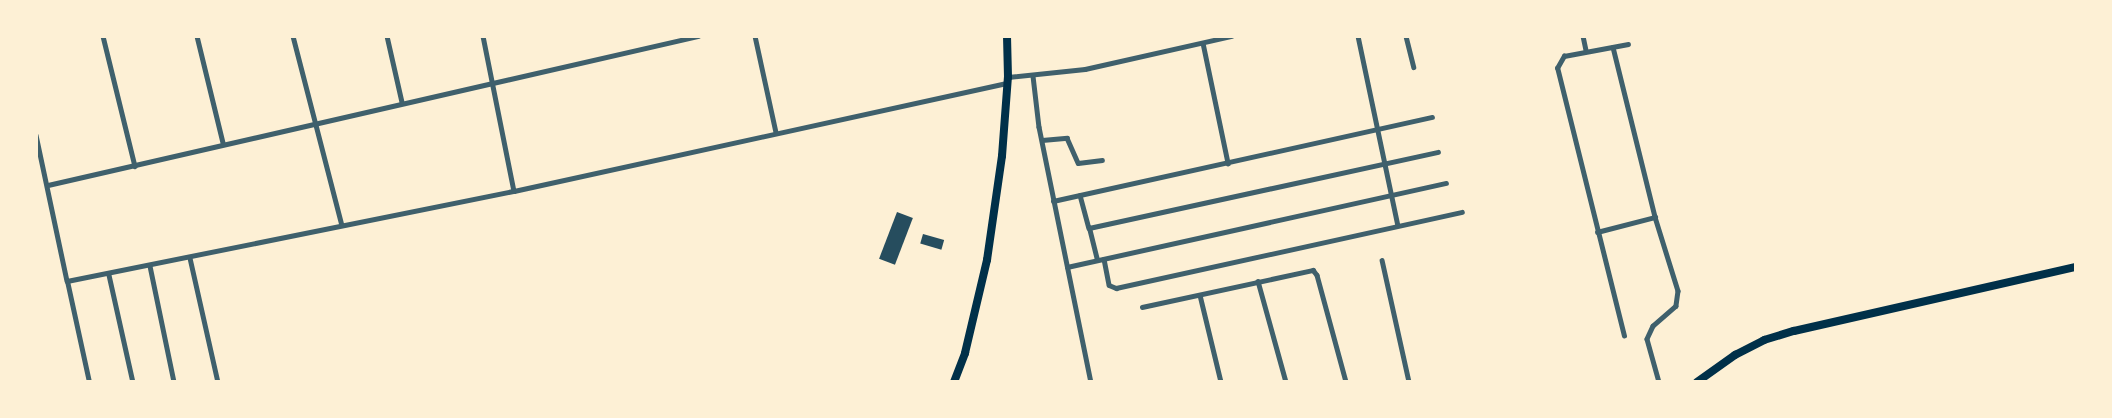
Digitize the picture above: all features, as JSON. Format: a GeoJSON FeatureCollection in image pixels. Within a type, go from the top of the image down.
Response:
{"type":"FeatureCollection","features":[{"type":"Feature","properties":{"kind":"main road"},"geometry":{"type":"LineString","coordinates":[[954,382],[965,353],[987,260],[1002,156],[1008,80],[1007,36]]}},
{"type":"Feature","properties":{"kind":"main road"},"geometry":{"type":"LineString","coordinates":[[1697,382],[1764,340],[1794,331],[2076,267]]}},
{"type":"Feature","properties":{"kind":"street"},"geometry":{"type":"LineString","coordinates":[[104,36],[135,166]]}},
{"type":"Feature","properties":{"kind":"street"},"geometry":{"type":"LineString","coordinates":[[197,36],[223,143]]}},
{"type":"Feature","properties":{"kind":"street"},"geometry":{"type":"LineString","coordinates":[[293,36],[342,225]]}},
{"type":"Feature","properties":{"kind":"street"},"geometry":{"type":"LineString","coordinates":[[387,36],[402,102]]}},
{"type":"Feature","properties":{"kind":"street"},"geometry":{"type":"LineString","coordinates":[[483,36],[495,83],[514,191]]}},
{"type":"Feature","properties":{"kind":"street"},"geometry":{"type":"LineString","coordinates":[[48,185],[135,166],[223,143],[698,36]]}},
{"type":"Feature","properties":{"kind":"street"},"geometry":{"type":"LineString","coordinates":[[755,36],[776,132]]}},
{"type":"Feature","properties":{"kind":"street"},"geometry":{"type":"LineString","coordinates":[[68,281],[109,275],[342,225],[514,191],[1008,80],[1085,69],[1231,36]]}},
{"type":"Feature","properties":{"kind":"street"},"geometry":{"type":"LineString","coordinates":[[1358,36],[1387,162],[1398,225]]}},
{"type":"Feature","properties":{"kind":"street"},"geometry":{"type":"LineString","coordinates":[[1406,36],[1414,67]]}},
{"type":"Feature","properties":{"kind":"street"},"geometry":{"type":"LineString","coordinates":[[1583,36],[1586,50]]}},
{"type":"Feature","properties":{"kind":"street"},"geometry":{"type":"LineString","coordinates":[[1203,42],[1228,163]]}},
{"type":"Feature","properties":{"kind":"street"},"geometry":{"type":"LineString","coordinates":[[1624,336],[1557,68],[1564,56],[1586,50],[1628,44]]}},
{"type":"Feature","properties":{"kind":"street"},"geometry":{"type":"LineString","coordinates":[[1613,47],[1655,217],[1678,296],[1676,306],[1648,335],[1649,352],[1659,382]]}},
{"type":"Feature","properties":{"kind":"street"},"geometry":{"type":"LineString","coordinates":[[1033,76],[1053,200],[1091,382]]}},
{"type":"Feature","properties":{"kind":"street"},"geometry":{"type":"LineString","coordinates":[[1053,200],[1432,118]]}},
{"type":"Feature","properties":{"kind":"street"},"geometry":{"type":"LineString","coordinates":[[36,135],[89,382]]}},
{"type":"Feature","properties":{"kind":"street"},"geometry":{"type":"LineString","coordinates":[[1042,140],[1066,138],[1078,163],[1102,160]]}},
{"type":"Feature","properties":{"kind":"street"},"geometry":{"type":"LineString","coordinates":[[1089,228],[1438,152]]}},
{"type":"Feature","properties":{"kind":"street"},"geometry":{"type":"LineString","coordinates":[[1067,267],[1393,193],[1446,183]]}},
{"type":"Feature","properties":{"kind":"street"},"geometry":{"type":"LineString","coordinates":[[1080,195],[1097,260]]}},
{"type":"Feature","properties":{"kind":"street"},"geometry":{"type":"LineString","coordinates":[[1104,259],[1109,285],[1116,288],[1462,212]]}},
{"type":"Feature","properties":{"kind":"street"},"geometry":{"type":"LineString","coordinates":[[1597,232],[1655,217]]}},
{"type":"Feature","properties":{"kind":"street"},"geometry":{"type":"LineString","coordinates":[[190,258],[218,382]]}},
{"type":"Feature","properties":{"kind":"street"},"geometry":{"type":"LineString","coordinates":[[1382,260],[1409,382]]}},
{"type":"Feature","properties":{"kind":"street"},"geometry":{"type":"LineString","coordinates":[[150,266],[174,382]]}},
{"type":"Feature","properties":{"kind":"street"},"geometry":{"type":"LineString","coordinates":[[1142,307],[1310,270],[1316,272],[1346,382]]}},
{"type":"Feature","properties":{"kind":"street"},"geometry":{"type":"LineString","coordinates":[[109,275],[133,382]]}},
{"type":"Feature","properties":{"kind":"street"},"geometry":{"type":"LineString","coordinates":[[1258,281],[1286,382]]}},
{"type":"Feature","properties":{"kind":"street"},"geometry":{"type":"LineString","coordinates":[[1200,295],[1221,382]]}},
{"type":"Feature","properties":{"kind":"building"},"geometry":{"type":"Polygon","coordinates":[[[897,212],[913,218],[895,265],[879,259],[897,212]]]}},
{"type":"Feature","properties":{"kind":"building"},"geometry":{"type":"Polygon","coordinates":[[[923,234],[944,240],[941,250],[920,244],[923,234]]]}}]}
